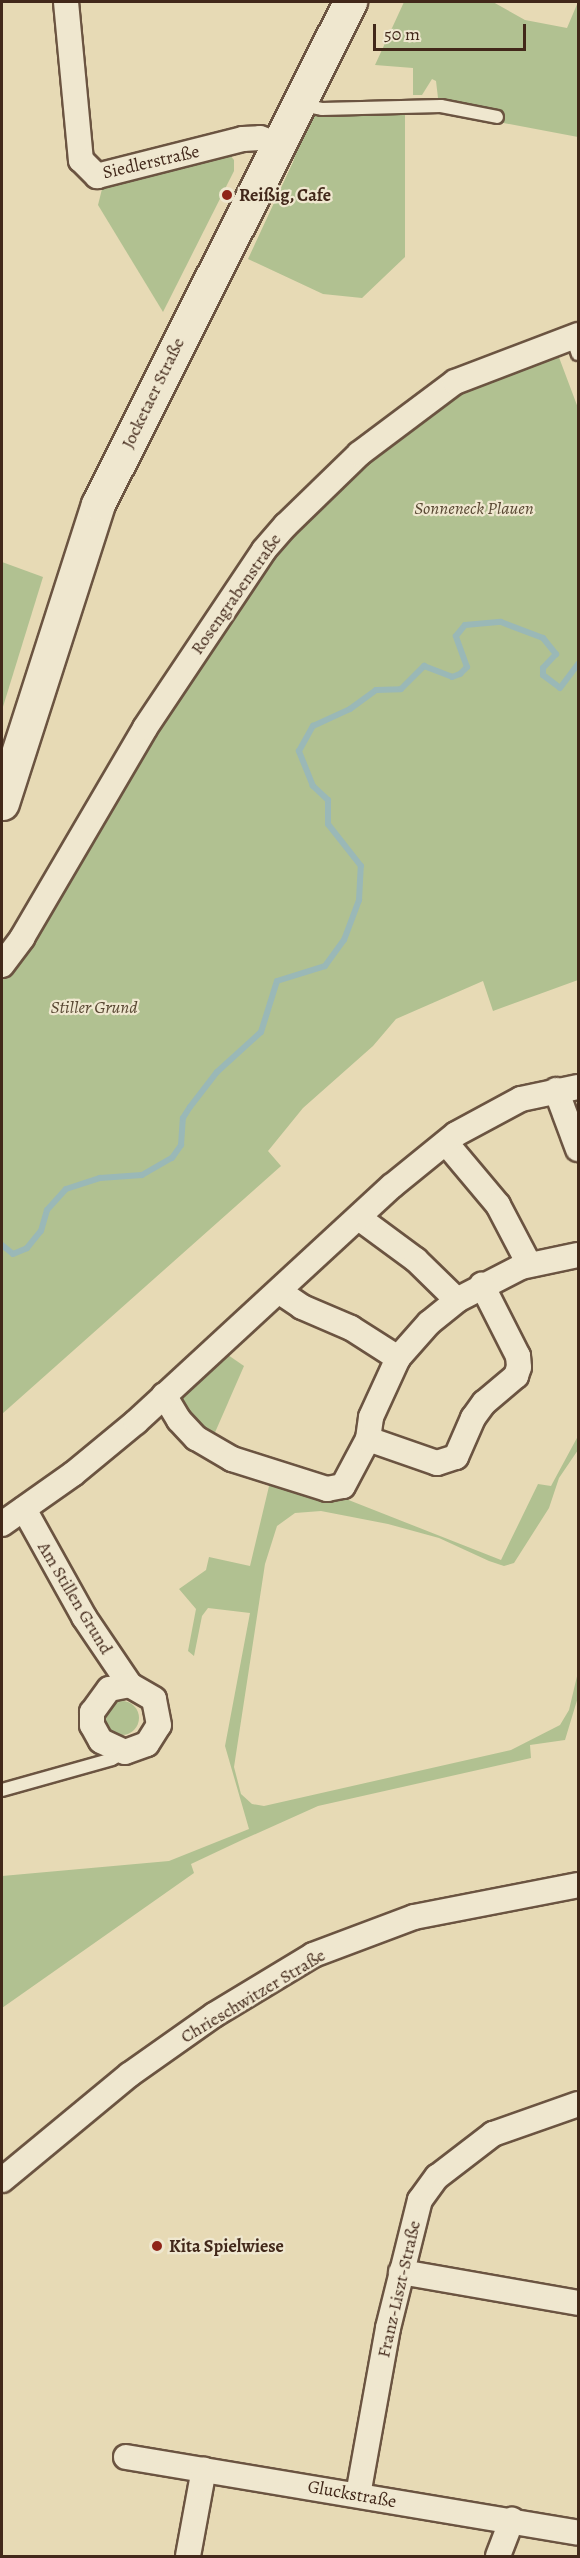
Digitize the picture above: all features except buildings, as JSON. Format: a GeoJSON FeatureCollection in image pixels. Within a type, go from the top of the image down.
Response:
{"type":"FeatureCollection","features":[{"type":"Feature","properties":{"kind":"street","name":"Siedlerstraße"},"geometry":{"type":"LineString","coordinates":[[66,2],[81,160],[97,176],[243,140],[260,138],[277,144]]}},
{"type":"Feature","properties":{"kind":"street","name":"Jocketaer Straße"},"geometry":{"type":"LineString","coordinates":[[2,803],[98,504],[350,2]]}},
{"type":"Feature","properties":{"kind":"street","name":"Rosengrabenstraße"},"geometry":{"type":"LineString","coordinates":[[2,965],[22,938],[145,728],[264,550],[286,525],[359,454],[455,382],[576,342]]}},
{"type":"Feature","properties":{"kind":"street"},"geometry":{"type":"LineString","coordinates":[[2,1524],[94,1458],[280,1292],[359,1218],[446,1143],[500,1108],[567,1088],[579,1149]]}},
{"type":"Feature","properties":{"kind":"street"},"geometry":{"type":"LineString","coordinates":[[446,1143],[498,1205],[529,1264]]}},
{"type":"Feature","properties":{"kind":"street"},"geometry":{"type":"LineString","coordinates":[[359,1218],[416,1260],[457,1300]]}},
{"type":"Feature","properties":{"kind":"street"},"geometry":{"type":"LineString","coordinates":[[164,1395],[179,1420],[196,1438],[232,1459],[327,1489],[346,1482],[368,1439],[371,1417],[398,1358],[457,1300],[482,1285],[529,1264],[579,1255]]}},
{"type":"Feature","properties":{"kind":"street"},"geometry":{"type":"LineString","coordinates":[[368,1439],[438,1464],[448,1462],[456,1457],[484,1403],[516,1376],[518,1356],[482,1285]]}},
{"type":"Feature","properties":{"kind":"street"},"geometry":{"type":"LineString","coordinates":[[280,1292],[302,1307],[351,1328],[398,1358]]}},
{"type":"Feature","properties":{"kind":"street","name":"Am Stillen Grund"},"geometry":{"type":"LineString","coordinates":[[24,1509],[84,1617],[130,1684],[154,1699],[159,1725],[147,1744],[125,1752]]}},
{"type":"Feature","properties":{"kind":"street"},"geometry":{"type":"LineString","coordinates":[[125,1752],[101,1741],[92,1725],[92,1712],[109,1689],[130,1684]]}},
{"type":"Feature","properties":{"kind":"street","name":"Chrieschwitzer Straße"},"geometry":{"type":"LineString","coordinates":[[2,2180],[129,2075],[214,2015],[313,1955],[414,1917],[579,1885]]}},
{"type":"Feature","properties":{"kind":"street","name":"Franz-Liszt-Straße"},"geometry":{"type":"LineString","coordinates":[[358,2495],[401,2272],[420,2200],[437,2177],[493,2134],[579,2104]]}},
{"type":"Feature","properties":{"kind":"street"},"geometry":{"type":"LineString","coordinates":[[401,2272],[579,2303]]}},
{"type":"Feature","properties":{"kind":"street","name":"Gluckstraße"},"geometry":{"type":"LineString","coordinates":[[126,2457],[579,2533]]}},
{"type":"Feature","properties":{"kind":"street"},"geometry":{"type":"LineString","coordinates":[[188,2556],[204,2469]]}},
{"type":"Feature","properties":{"kind":"street"},"geometry":{"type":"LineString","coordinates":[[498,2556],[512,2520]]}},
{"type":"Feature","properties":{"kind":"lane"},"geometry":{"type":"LineString","coordinates":[[298,104],[322,109],[441,106],[497,117]]}},
{"type":"Feature","properties":{"kind":"lane"},"geometry":{"type":"LineString","coordinates":[[2,1790],[112,1759],[125,1752]]}},
{"type":"Feature","properties":{"kind":"green space"},"geometry":{"type":"Polygon","coordinates":[[[404,2],[493,2],[525,20],[567,28],[578,2],[578,137],[456,114],[457,104],[438,98],[436,81],[432,79],[422,95],[413,95],[413,68],[375,65],[404,2]]]}},
{"type":"Feature","properties":{"kind":"green space"},"geometry":{"type":"Polygon","coordinates":[[[405,108],[405,257],[362,298],[323,294],[248,259],[293,162],[310,112],[405,108]]]}},
{"type":"Feature","properties":{"kind":"green space"},"geometry":{"type":"Polygon","coordinates":[[[229,154],[234,160],[234,171],[163,312],[98,205],[102,189],[112,182],[229,154]]]}},
{"type":"Feature","properties":{"kind":"green space"},"geometry":{"type":"Polygon","coordinates":[[[557,352],[578,408],[578,980],[493,1011],[483,981],[396,1019],[373,1046],[303,1108],[268,1151],[281,1166],[2,1414],[2,981],[199,664],[277,547],[361,460],[463,389],[557,352]]]}},
{"type":"Feature","properties":{"kind":"green space"},"geometry":{"type":"Polygon","coordinates":[[[2,562],[43,577],[2,710],[2,562]]]}},
{"type":"Feature","properties":{"kind":"green space"},"geometry":{"type":"Polygon","coordinates":[[[228,1355],[244,1366],[213,1437],[184,1409],[182,1396],[218,1358],[228,1355]]]}},
{"type":"Feature","properties":{"kind":"green space"},"geometry":{"type":"Polygon","coordinates":[[[578,1436],[578,1450],[559,1478],[549,1508],[514,1563],[504,1566],[439,1538],[388,1524],[321,1511],[295,1513],[277,1526],[265,1564],[234,1767],[241,1794],[252,1804],[264,1806],[511,1750],[560,1725],[569,1710],[578,1672],[578,1697],[565,1740],[530,1745],[531,1758],[318,1806],[191,1864],[194,1873],[2,2008],[2,1876],[169,1861],[249,1829],[225,1746],[250,1613],[208,1608],[202,1616],[194,1656],[188,1651],[196,1609],[179,1589],[206,1570],[209,1557],[250,1566],[270,1482],[346,1499],[501,1560],[538,1484],[551,1486],[578,1436]]]}},
{"type":"Feature","properties":{"kind":"green space"},"geometry":{"type":"Polygon","coordinates":[[[122,1701],[134,1706],[139,1718],[134,1730],[122,1735],[110,1730],[105,1718],[110,1706],[122,1701]]]}},
{"type":"Feature","properties":{"kind":"waterway"},"geometry":{"type":"LineString","coordinates":[[2,1245],[13,1254],[27,1248],[41,1231],[47,1210],[66,1189],[100,1178],[142,1175],[172,1158],[181,1145],[183,1118],[190,1107],[217,1072],[261,1032],[277,981],[325,966],[344,940],[359,900],[361,866],[328,824],[328,800],[313,786],[299,751],[313,726],[350,709],[376,690],[401,689],[424,666],[452,677],[460,674],[467,667],[456,636],[465,625],[501,622],[543,638],[556,654],[543,668],[543,675],[560,688],[578,664]]}},
{"type":"Feature","properties":{"kind":"place","name":"Reißig, Cafe"},"geometry":{"type":"Point","coordinates":[227,195]}},
{"type":"Feature","properties":{"kind":"place","name":"Kita Spielwiese"},"geometry":{"type":"Point","coordinates":[157,2246]}},
{"type":"Feature","properties":{"kind":"park label","name":"Sonneneck Plauen"},"geometry":{"type":"Point","coordinates":[474,508]}},
{"type":"Feature","properties":{"kind":"park label","name":"Stiller Grund"},"geometry":{"type":"Point","coordinates":[94,1007]}}]}
